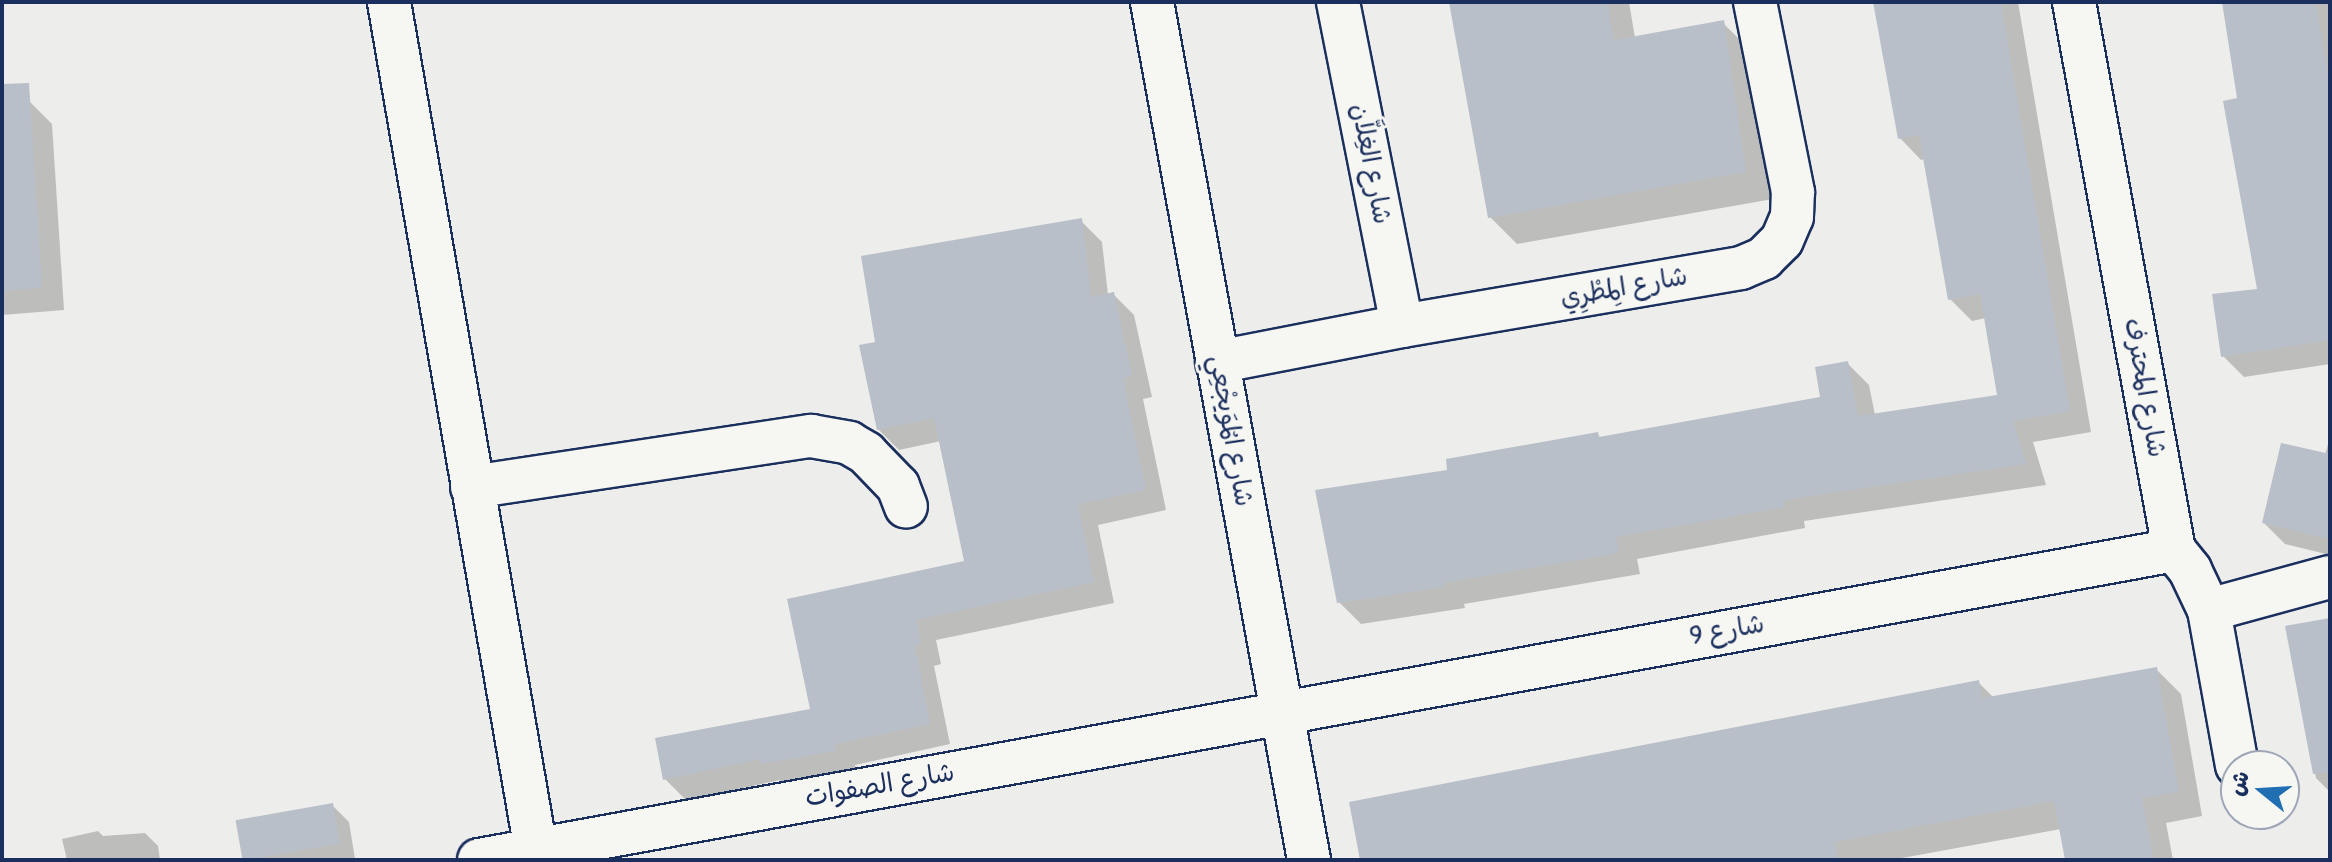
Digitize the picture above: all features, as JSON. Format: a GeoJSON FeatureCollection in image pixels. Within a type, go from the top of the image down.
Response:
{"type":"FeatureCollection","features":[{"type":"Feature","properties":{"kind":"street"},"geometry":{"type":"LineString","coordinates":[[389,2],[536,850]]}},
{"type":"Feature","properties":{"kind":"street","name":"شارع المُوَيجْعِي"},"geometry":{"type":"LineString","coordinates":[[1152,2],[1309,860]]}},
{"type":"Feature","properties":{"kind":"street","name":"شارع الغِلاَّن"},"geometry":{"type":"LineString","coordinates":[[1338,2],[1402,326]]}},
{"type":"Feature","properties":{"kind":"street","name":"شارع المِطْرِي"},"geometry":{"type":"LineString","coordinates":[[1217,362],[1402,326],[1741,268],[1764,258],[1782,240],[1792,217],[1793,192],[1755,2]]}},
{"type":"Feature","properties":{"kind":"street","name":"شارع المحترف"},"geometry":{"type":"LineString","coordinates":[[2074,2],[2174,550],[2190,570],[2209,610],[2234,750]]}},
{"type":"Feature","properties":{"kind":"street"},"geometry":{"type":"LineString","coordinates":[[472,487],[811,436],[849,443],[866,453],[898,486],[906,507]]}},
{"type":"Feature","properties":{"kind":"street","name":"شارع 9"},"geometry":{"type":"LineString","coordinates":[[1281,712],[2174,550]]}},
{"type":"Feature","properties":{"kind":"street"},"geometry":{"type":"LineString","coordinates":[[2209,610],[2330,577]]}},
{"type":"Feature","properties":{"kind":"street","name":"شارع الصفوات"},"geometry":{"type":"LineString","coordinates":[[479,860],[1281,712]]}},
{"type":"Feature","properties":{"kind":"building"},"geometry":{"type":"Polygon","coordinates":[[[1449,2],[1607,2],[1614,40],[1724,20],[1746,172],[1488,218],[1449,2]]]}},
{"type":"Feature","properties":{"kind":"building"},"geometry":{"type":"Polygon","coordinates":[[[1873,2],[2001,2],[2070,411],[2013,421],[2026,464],[1784,500],[1785,507],[1616,537],[1619,553],[1444,583],[1444,587],[1337,603],[1315,490],[1447,470],[1446,459],[1598,432],[1599,437],[1820,397],[1815,367],[1848,361],[1858,416],[1997,395],[1980,294],[1948,300],[1919,135],[1898,139],[1873,2]]]}},
{"type":"Feature","properties":{"kind":"building"},"geometry":{"type":"Polygon","coordinates":[[[2222,2],[2316,2],[2330,89],[2330,340],[2221,357],[2212,294],[2257,289],[2223,101],[2237,98],[2222,2]]]}},
{"type":"Feature","properties":{"kind":"building"},"geometry":{"type":"Polygon","coordinates":[[[29,83],[42,288],[2,291],[2,84],[29,83]]]}},
{"type":"Feature","properties":{"kind":"building"},"geometry":{"type":"Polygon","coordinates":[[[1082,218],[1091,297],[1114,292],[1132,376],[1123,378],[1146,490],[1078,504],[1094,582],[916,620],[921,644],[915,645],[930,724],[835,744],[836,751],[761,764],[760,759],[663,780],[655,738],[810,709],[787,599],[964,561],[934,418],[877,430],[859,345],[875,342],[861,256],[1082,218]]]}},
{"type":"Feature","properties":{"kind":"building"},"geometry":{"type":"Polygon","coordinates":[[[2281,443],[2330,454],[2330,539],[2262,523],[2281,443]]]}},
{"type":"Feature","properties":{"kind":"building"},"geometry":{"type":"Polygon","coordinates":[[[2330,618],[2330,772],[2313,774],[2285,626],[2330,618]]]}},
{"type":"Feature","properties":{"kind":"building"},"geometry":{"type":"Polygon","coordinates":[[[2157,667],[2179,792],[2142,798],[2154,860],[2065,860],[2054,801],[1835,842],[1838,860],[1360,860],[1349,802],[1979,680],[1982,698],[2157,667]]]}},
{"type":"Feature","properties":{"kind":"building"},"geometry":{"type":"Polygon","coordinates":[[[333,803],[340,843],[243,860],[236,820],[333,803]]]}}]}
